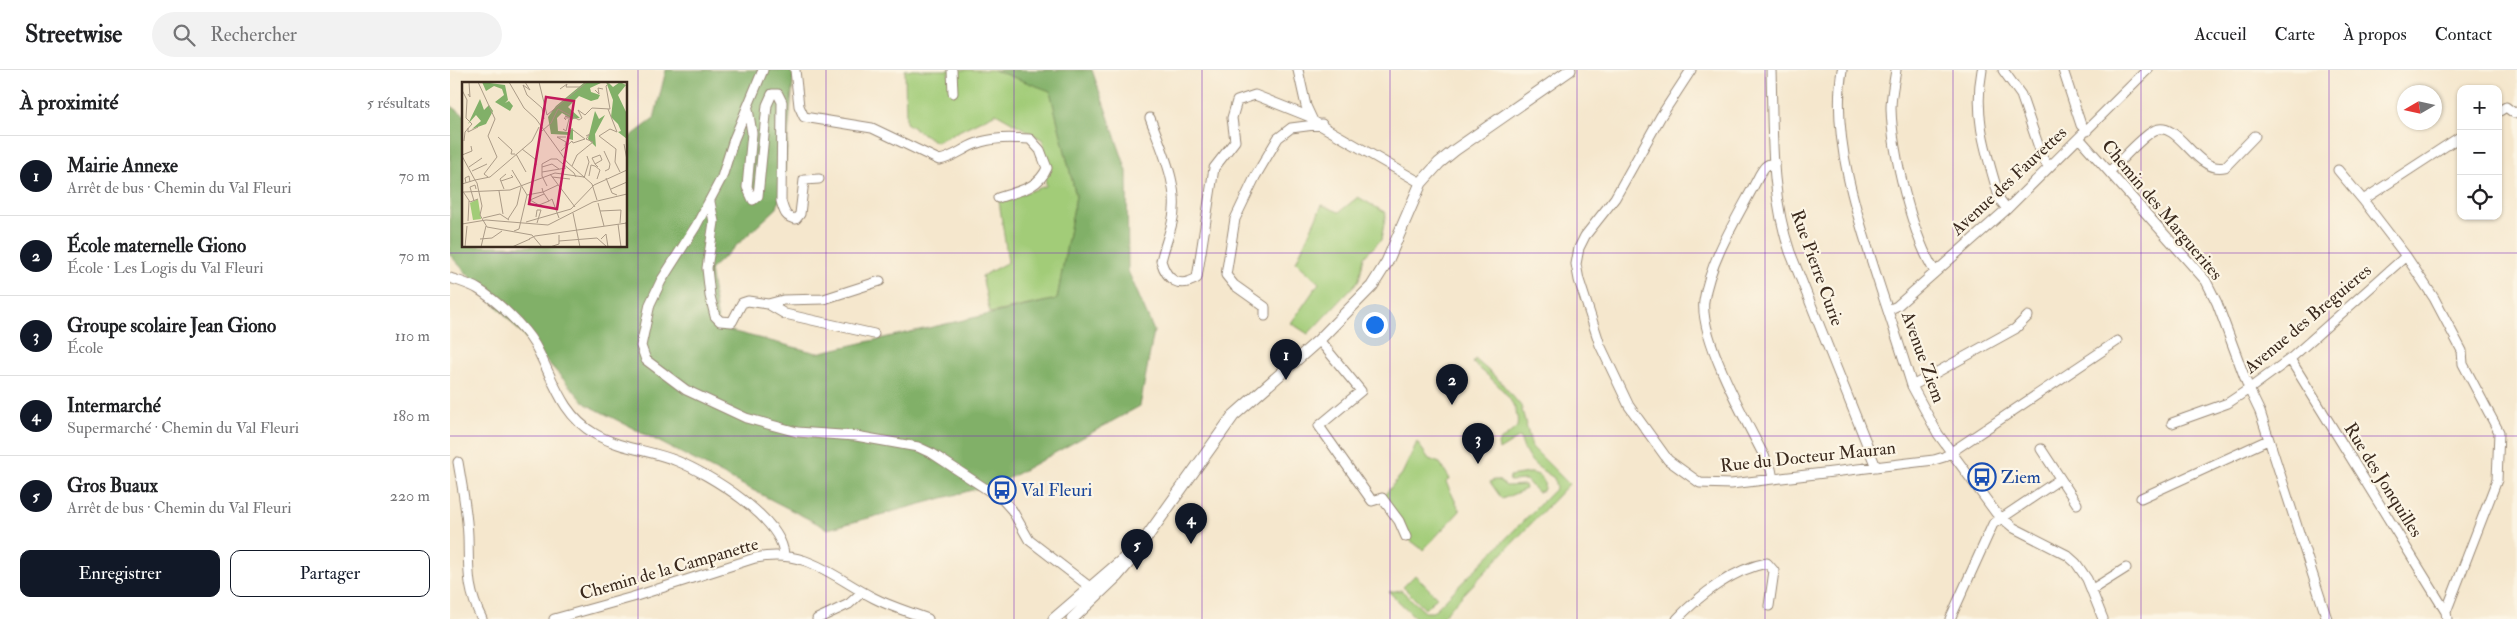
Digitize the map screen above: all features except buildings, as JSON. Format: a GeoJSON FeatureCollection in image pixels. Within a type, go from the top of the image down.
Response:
{"type":"FeatureCollection","features":[{"type":"Feature","properties":{"kind":"street"},"geometry":{"type":"LineString","coordinates":[[763,70],[748,109],[734,138],[722,177],[710,202],[661,281],[650,304],[641,346],[646,360],[686,390],[746,418],[798,432],[856,436],[904,444],[933,454],[1003,500],[1012,510],[1030,540],[1038,548],[1095,591]]}},
{"type":"Feature","properties":{"kind":"street"},"geometry":{"type":"LineString","coordinates":[[795,70],[799,106],[804,117],[872,128],[939,160],[948,159],[974,144],[1005,137],[1030,139],[1040,150],[1047,168],[1042,179],[1030,187],[998,198]]}},
{"type":"Feature","properties":{"kind":"street"},"geometry":{"type":"LineString","coordinates":[[952,70],[953,93]]}},
{"type":"Feature","properties":{"kind":"street"},"geometry":{"type":"LineString","coordinates":[[1298,70],[1310,117]]}},
{"type":"Feature","properties":{"kind":"street"},"geometry":{"type":"LineString","coordinates":[[1072,619],[1095,591],[1148,538],[1218,435],[1234,416],[1318,340],[1364,295],[1378,277],[1421,183],[1439,163],[1570,70]]}},
{"type":"Feature","properties":{"kind":"street","name":"Rue du Docteur Mauran"},"geometry":{"type":"LineString","coordinates":[[1691,70],[1661,116],[1615,198],[1585,236],[1579,248],[1576,264],[1578,280],[1600,345],[1628,406],[1668,460],[1700,482],[1731,484],[1934,460],[1952,452],[2117,341]]}},
{"type":"Feature","properties":{"kind":"street","name":"Rue Pierre Curie"},"geometry":{"type":"LineString","coordinates":[[1771,70],[1775,192],[1784,234],[1876,467]]}},
{"type":"Feature","properties":{"kind":"street","name":"Avenue Ziem"},"geometry":{"type":"LineString","coordinates":[[1842,70],[1839,104],[1846,164],[1860,224],[1912,386],[1929,420],[2001,518],[2014,528],[2067,555],[2081,570],[2091,590],[2100,618]]}},
{"type":"Feature","properties":{"kind":"street"},"geometry":{"type":"LineString","coordinates":[[1896,70],[1891,110],[1896,146],[1910,208],[1935,272]]}},
{"type":"Feature","properties":{"kind":"street"},"geometry":{"type":"LineString","coordinates":[[1982,70],[1978,94],[1981,131],[2000,200],[2007,208]]}},
{"type":"Feature","properties":{"kind":"street"},"geometry":{"type":"LineString","coordinates":[[2003,70],[2021,95],[2043,159],[2049,167]]}},
{"type":"Feature","properties":{"kind":"street"},"geometry":{"type":"LineString","coordinates":[[2063,70],[2081,125],[2087,131]]}},
{"type":"Feature","properties":{"kind":"street","name":"Avenue des Fauvettes"},"geometry":{"type":"LineString","coordinates":[[1888,310],[1897,306],[2007,208],[2147,70]]}},
{"type":"Feature","properties":{"kind":"street"},"geometry":{"type":"LineString","coordinates":[[748,109],[752,133],[747,187],[753,200],[758,196],[767,105],[772,94],[778,94],[782,102],[781,202],[784,213],[790,218],[796,218],[800,214],[804,180],[819,179]]}},
{"type":"Feature","properties":{"kind":"street"},"geometry":{"type":"LineString","coordinates":[[1150,118],[1168,166],[1175,206],[1172,224],[1161,260],[1169,278],[1176,283],[1188,283],[1197,278],[1214,168],[1235,141],[1232,118],[1237,101],[1255,95],[1310,117],[1313,121],[1322,124],[1421,183]]}},
{"type":"Feature","properties":{"kind":"street"},"geometry":{"type":"LineString","coordinates":[[2502,110],[2506,107],[2516,115]]}},
{"type":"Feature","properties":{"kind":"street"},"geometry":{"type":"LineString","coordinates":[[1265,316],[1265,307],[1234,285],[1226,275],[1225,267],[1235,219],[1255,177],[1278,138],[1291,128],[1322,124]]}},
{"type":"Feature","properties":{"kind":"street"},"geometry":{"type":"LineString","coordinates":[[2110,171],[2150,134],[2161,128],[2170,131],[2208,165],[2218,169],[2225,167],[2256,136]]}},
{"type":"Feature","properties":{"kind":"street","name":"Chemin des Marguerites"},"geometry":{"type":"LineString","coordinates":[[2079,138],[2206,280],[2217,303],[2249,389]]}},
{"type":"Feature","properties":{"kind":"street"},"geometry":{"type":"LineString","coordinates":[[2363,200],[2457,139]]}},
{"type":"Feature","properties":{"kind":"street"},"geometry":{"type":"LineString","coordinates":[[1773,478],[1771,469],[1712,345],[1704,314],[1704,301],[1713,267],[1759,176],[1764,167],[1770,163],[1775,163]]}},
{"type":"Feature","properties":{"kind":"street"},"geometry":{"type":"LineString","coordinates":[[2338,170],[2406,256],[2434,298],[2462,351],[2463,364],[2499,432],[2497,480],[2446,616]]}},
{"type":"Feature","properties":{"kind":"street"},"geometry":{"type":"LineString","coordinates":[[710,202],[714,222],[707,268],[715,316],[720,321],[732,322],[742,303],[748,300],[768,304],[785,314],[874,334]]}},
{"type":"Feature","properties":{"kind":"street","name":"Avenue des Breguieres"},"geometry":{"type":"LineString","coordinates":[[2327,619],[2260,412],[2249,389],[2290,360],[2406,256]]}},
{"type":"Feature","properties":{"kind":"street"},"geometry":{"type":"LineString","coordinates":[[450,278],[477,288],[526,332],[535,345],[553,387],[576,420],[611,443],[678,461],[707,476],[741,498],[756,510],[782,540],[784,555]]}},
{"type":"Feature","properties":{"kind":"street"},"geometry":{"type":"LineString","coordinates":[[768,304],[783,300],[824,299],[880,281]]}},
{"type":"Feature","properties":{"kind":"street"},"geometry":{"type":"LineString","coordinates":[[1912,386],[2015,329],[2028,316]]}},
{"type":"Feature","properties":{"kind":"street"},"geometry":{"type":"LineString","coordinates":[[1318,340],[1361,391],[1319,426],[1372,501],[1382,498],[1399,521],[1406,537]]}},
{"type":"Feature","properties":{"kind":"street","name":"Rue des Jonquilles"},"geometry":{"type":"LineString","coordinates":[[2290,360],[2446,616]]}},
{"type":"Feature","properties":{"kind":"street"},"geometry":{"type":"LineString","coordinates":[[2172,423],[2228,403],[2249,389]]}},
{"type":"Feature","properties":{"kind":"street"},"geometry":{"type":"LineString","coordinates":[[2141,498],[2268,440]]}},
{"type":"Feature","properties":{"kind":"street"},"geometry":{"type":"LineString","coordinates":[[2041,449],[2077,504]]}},
{"type":"Feature","properties":{"kind":"street"},"geometry":{"type":"LineString","coordinates":[[458,462],[468,536],[469,583],[474,602],[482,619]]}},
{"type":"Feature","properties":{"kind":"street"},"geometry":{"type":"LineString","coordinates":[[1950,619],[1993,524],[2060,479]]}},
{"type":"Feature","properties":{"kind":"street","name":"Chemin de la Campanette"},"geometry":{"type":"LineString","coordinates":[[554,619],[642,594],[755,558],[784,555],[813,562],[877,600],[928,619]]}},
{"type":"Feature","properties":{"kind":"street"},"geometry":{"type":"LineString","coordinates":[[1677,619],[1696,600],[1710,591],[1752,566],[1767,563],[1774,572],[1769,606]]}},
{"type":"Feature","properties":{"kind":"street"},"geometry":{"type":"LineString","coordinates":[[2091,590],[2126,568]]}},
{"type":"Feature","properties":{"kind":"street"},"geometry":{"type":"LineString","coordinates":[[1054,619],[1095,591]]}},
{"type":"Feature","properties":{"kind":"street"},"geometry":{"type":"LineString","coordinates":[[817,619],[844,607],[862,592]]}},
{"type":"Feature","properties":{"kind":"green space"},"geometry":{"type":"Polygon","coordinates":[[[666,70],[794,70],[784,181],[777,208],[710,270],[719,328],[817,353],[1057,299],[1076,196],[1050,91],[994,70],[1092,70],[1127,171],[1128,271],[1154,331],[1140,406],[1002,482],[828,529],[586,404],[450,255],[450,105],[462,114],[462,248],[628,248],[628,138],[654,119],[666,70]]]}},
{"type":"Feature","properties":{"kind":"green space"},"geometry":{"type":"Polygon","coordinates":[[[905,70],[994,70],[1050,90],[1076,196],[1057,299],[990,313],[982,276],[1008,262],[999,201],[1046,186],[1043,140],[996,113],[936,142],[906,123],[905,70]]]}},
{"type":"Feature","properties":{"kind":"green space"},"geometry":{"type":"Polygon","coordinates":[[[1358,197],[1386,213],[1381,240],[1364,257],[1359,280],[1308,334],[1291,323],[1319,283],[1296,262],[1322,205],[1339,212],[1358,197]]]}},
{"type":"Feature","properties":{"kind":"green space"},"geometry":{"type":"Polygon","coordinates":[[[1475,359],[1499,380],[1521,406],[1532,447],[1569,484],[1440,619],[1417,619],[1389,592],[1401,590],[1425,612],[1433,612],[1556,488],[1554,478],[1528,457],[1520,437],[1499,450],[1498,443],[1517,427],[1515,408],[1496,383],[1473,363],[1475,359]]]}},
{"type":"Feature","properties":{"kind":"green space"},"geometry":{"type":"Polygon","coordinates":[[[1417,442],[1429,459],[1440,463],[1450,479],[1446,482],[1460,511],[1423,550],[1406,537],[1382,498],[1402,474],[1417,442]]]}},
{"type":"Feature","properties":{"kind":"green space"},"geometry":{"type":"Polygon","coordinates":[[[1528,473],[1538,475],[1543,480],[1543,491],[1537,492],[1526,480],[1509,481],[1510,476],[1528,473]]]}},
{"type":"Feature","properties":{"kind":"green space"},"geometry":{"type":"Polygon","coordinates":[[[1498,480],[1506,486],[1525,485],[1526,489],[1502,499],[1490,482],[1498,480]]]}},
{"type":"Feature","properties":{"kind":"green space"},"geometry":{"type":"Polygon","coordinates":[[[1415,575],[1437,597],[1425,609],[1403,587],[1415,575]]]}},
{"type":"Feature","properties":{"kind":"place","name":"Mairie Annexe"},"geometry":{"type":"Point","coordinates":[1286,380]}},
{"type":"Feature","properties":{"kind":"place","name":"École maternelle Giono"},"geometry":{"type":"Point","coordinates":[1452,405]}},
{"type":"Feature","properties":{"kind":"place","name":"Groupe scolaire Jean Giono"},"geometry":{"type":"Point","coordinates":[1478,464]}},
{"type":"Feature","properties":{"kind":"place","name":"Ziem"},"geometry":{"type":"Point","coordinates":[1982,477]}},
{"type":"Feature","properties":{"kind":"place","name":"Val Fleuri"},"geometry":{"type":"Point","coordinates":[1002,490]}},
{"type":"Feature","properties":{"kind":"place","name":"Intermarché"},"geometry":{"type":"Point","coordinates":[1191,544]}},
{"type":"Feature","properties":{"kind":"place","name":"Gros Buaux"},"geometry":{"type":"Point","coordinates":[1137,570]}}]}
